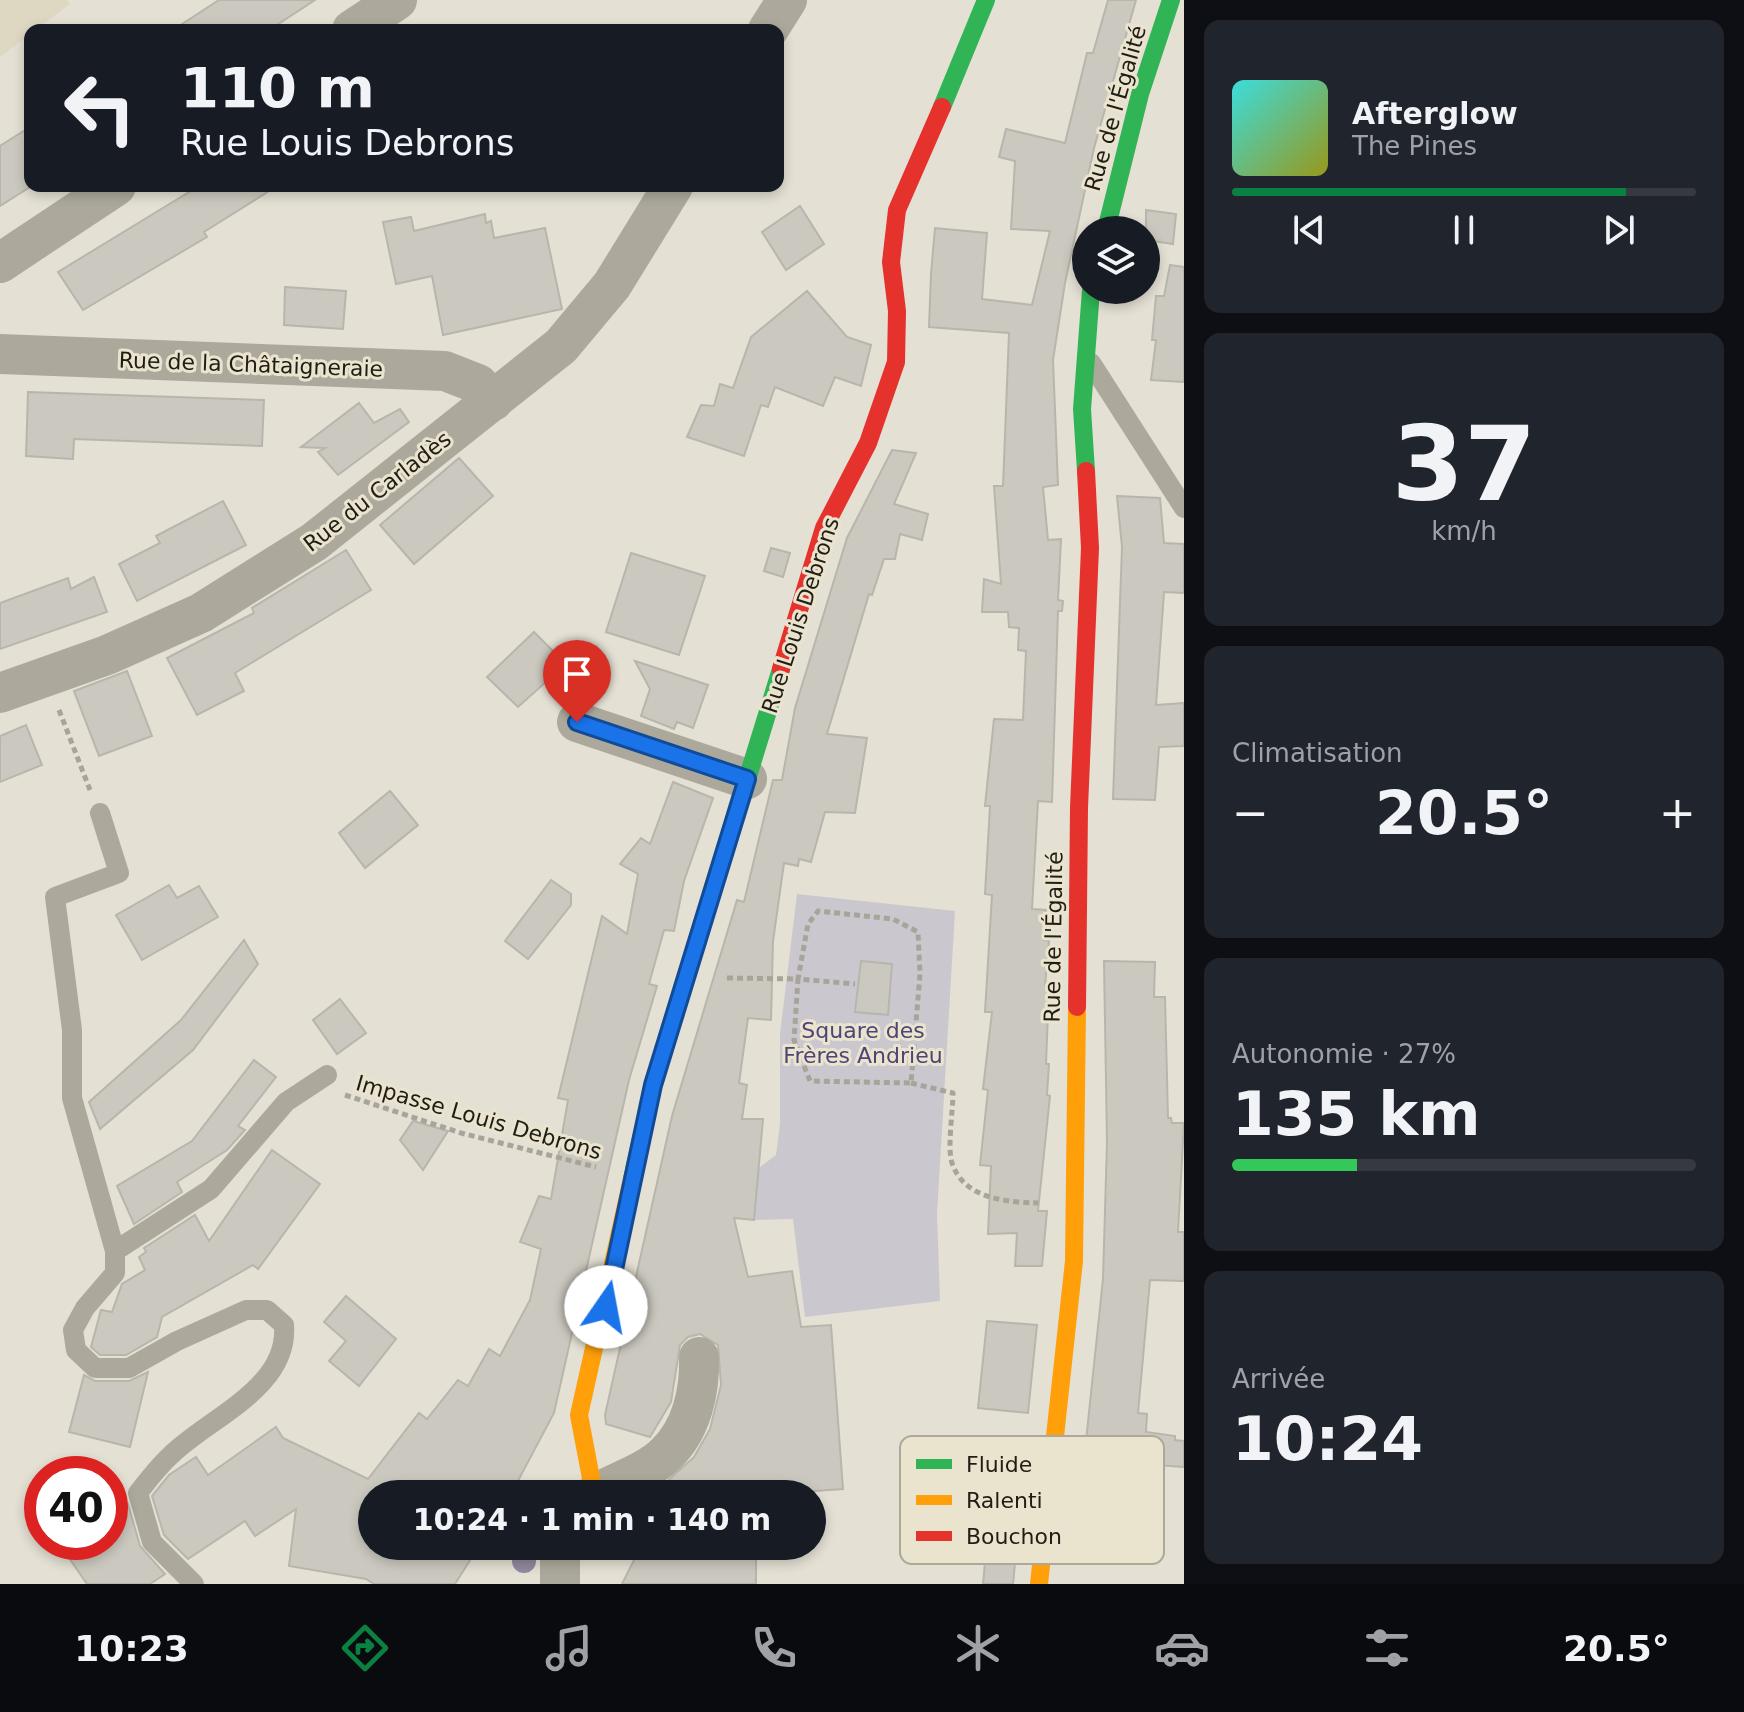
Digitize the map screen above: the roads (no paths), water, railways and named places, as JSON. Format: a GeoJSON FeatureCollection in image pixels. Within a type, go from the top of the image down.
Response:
{"type":"FeatureCollection","features":[{"type":"Feature","properties":{"kind":"street"},"geometry":{"type":"LineString","coordinates":[[361,24],[397,0]]}},
{"type":"Feature","properties":{"kind":"street"},"geometry":{"type":"LineString","coordinates":[[772,24],[787,0]]}},
{"type":"Feature","properties":{"kind":"street","name":"Rue Louis Debrons"},"geometry":{"type":"LineString","coordinates":[[582,1429],[653,1085],[824,528],[868,443],[896,362],[897,311],[891,262],[897,210],[984,12],[986,0]]}},
{"type":"Feature","properties":{"kind":"street","name":"Rue de l'Égalité"},"geometry":{"type":"LineString","coordinates":[[1110,216],[1140,94],[1171,0]]}},
{"type":"Feature","properties":{"kind":"street"},"geometry":{"type":"LineString","coordinates":[[0,263],[107,192]]}},
{"type":"Feature","properties":{"kind":"street","name":"Rue du Carladès"},"geometry":{"type":"LineString","coordinates":[[0,693],[107,655],[201,613],[314,542],[561,346],[587,319],[669,192]]}},
{"type":"Feature","properties":{"kind":"street","name":"Rue de l'Égalité"},"geometry":{"type":"LineString","coordinates":[[1055,1436],[1074,1261],[1079,808],[1090,548],[1082,409],[1090,304]]}},
{"type":"Feature","properties":{"kind":"street","name":"Rue de la Châtaigneraie"},"geometry":{"type":"LineString","coordinates":[[0,354],[445,371],[478,384],[493,401]]}},
{"type":"Feature","properties":{"kind":"street"},"geometry":{"type":"LineString","coordinates":[[577,722],[747,779]]}},
{"type":"Feature","properties":{"kind":"street"},"geometry":{"type":"LineString","coordinates":[[621,1480],[666,1455],[695,1407],[700,1383],[699,1357]]}},
{"type":"Feature","properties":{"kind":"street"},"geometry":{"type":"LineString","coordinates":[[582,1429],[631,1458],[638,1471]]}},
{"type":"Feature","properties":{"kind":"street"},"geometry":{"type":"LineString","coordinates":[[582,1429],[591,1480]]}},
{"type":"Feature","properties":{"kind":"street"},"geometry":{"type":"LineString","coordinates":[[560,1560],[560,1584]]}},
{"type":"Feature","properties":{"kind":"street","name":"Rue de l'Égalité"},"geometry":{"type":"LineString","coordinates":[[1039,1584],[1041,1564]]}},
{"type":"Feature","properties":{"kind":"lane"},"geometry":{"type":"LineString","coordinates":[[1086,356],[1184,508]]}},
{"type":"Feature","properties":{"kind":"lane"},"geometry":{"type":"LineString","coordinates":[[100,813],[119,873],[55,897],[72,1030],[72,1098],[115,1251],[115,1273],[85,1308],[73,1330],[76,1350],[95,1368],[129,1368],[177,1341],[246,1310],[267,1310],[284,1325],[286,1345],[274,1370],[171,1454],[138,1493],[152,1542],[194,1584]]}},
{"type":"Feature","properties":{"kind":"lane"},"geometry":{"type":"LineString","coordinates":[[115,1251],[211,1189],[286,1102],[327,1075]]}},
{"type":"Feature","properties":{"kind":"park label","name":"Square des Frères Andrieu"},"geometry":{"type":"Point","coordinates":[863,1042]}}]}
